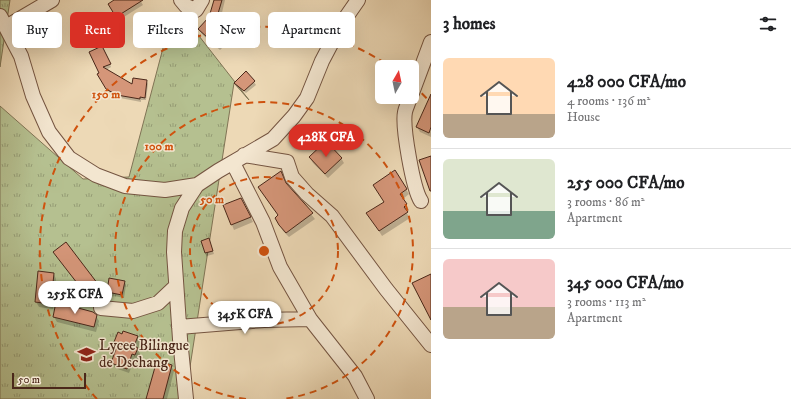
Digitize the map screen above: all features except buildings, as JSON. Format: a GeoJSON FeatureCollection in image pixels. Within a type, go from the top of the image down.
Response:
{"type":"FeatureCollection","features":[{"type":"Feature","properties":{"kind":"street"},"geometry":{"type":"LineString","coordinates":[[52,0],[3,21],[21,56],[33,96],[49,132],[68,158],[96,175],[125,186],[165,190],[197,185]]}},
{"type":"Feature","properties":{"kind":"street"},"geometry":{"type":"LineString","coordinates":[[181,0],[186,6],[196,10],[202,0]]}},
{"type":"Feature","properties":{"kind":"street"},"geometry":{"type":"LineString","coordinates":[[185,397],[174,252],[175,231],[182,208],[197,185],[273,138],[294,116],[307,98],[322,60],[342,23],[358,0]]}},
{"type":"Feature","properties":{"kind":"street"},"geometry":{"type":"LineString","coordinates":[[419,74],[431,42]]}},
{"type":"Feature","properties":{"kind":"street"},"geometry":{"type":"LineString","coordinates":[[407,104],[404,112],[406,145],[416,187],[421,201]]}},
{"type":"Feature","properties":{"kind":"street"},"geometry":{"type":"LineString","coordinates":[[244,155],[287,162],[292,177],[307,194],[332,216],[386,289],[431,345]]}},
{"type":"Feature","properties":{"kind":"street"},"geometry":{"type":"LineString","coordinates":[[232,163],[263,222],[280,267],[310,319],[355,376],[367,399]]}},
{"type":"Feature","properties":{"kind":"street"},"geometry":{"type":"LineString","coordinates":[[102,308],[133,311],[158,303],[176,286]]}},
{"type":"Feature","properties":{"kind":"street"},"geometry":{"type":"LineString","coordinates":[[179,327],[264,320],[310,319]]}},
{"type":"Feature","properties":{"kind":"green space"},"geometry":{"type":"Polygon","coordinates":[[[0,0],[10,0],[0,67],[0,0]]]}},
{"type":"Feature","properties":{"kind":"green space"},"geometry":{"type":"Polygon","coordinates":[[[198,35],[206,45],[206,48],[208,48],[249,100],[234,83],[185,399],[0,399],[0,106],[83,179],[129,177],[163,48],[198,48],[198,35]]]}},
{"type":"Feature","properties":{"kind":"place","name":"Lycee Bilingue de Dschang"},"geometry":{"type":"Point","coordinates":[86,354]}}]}
